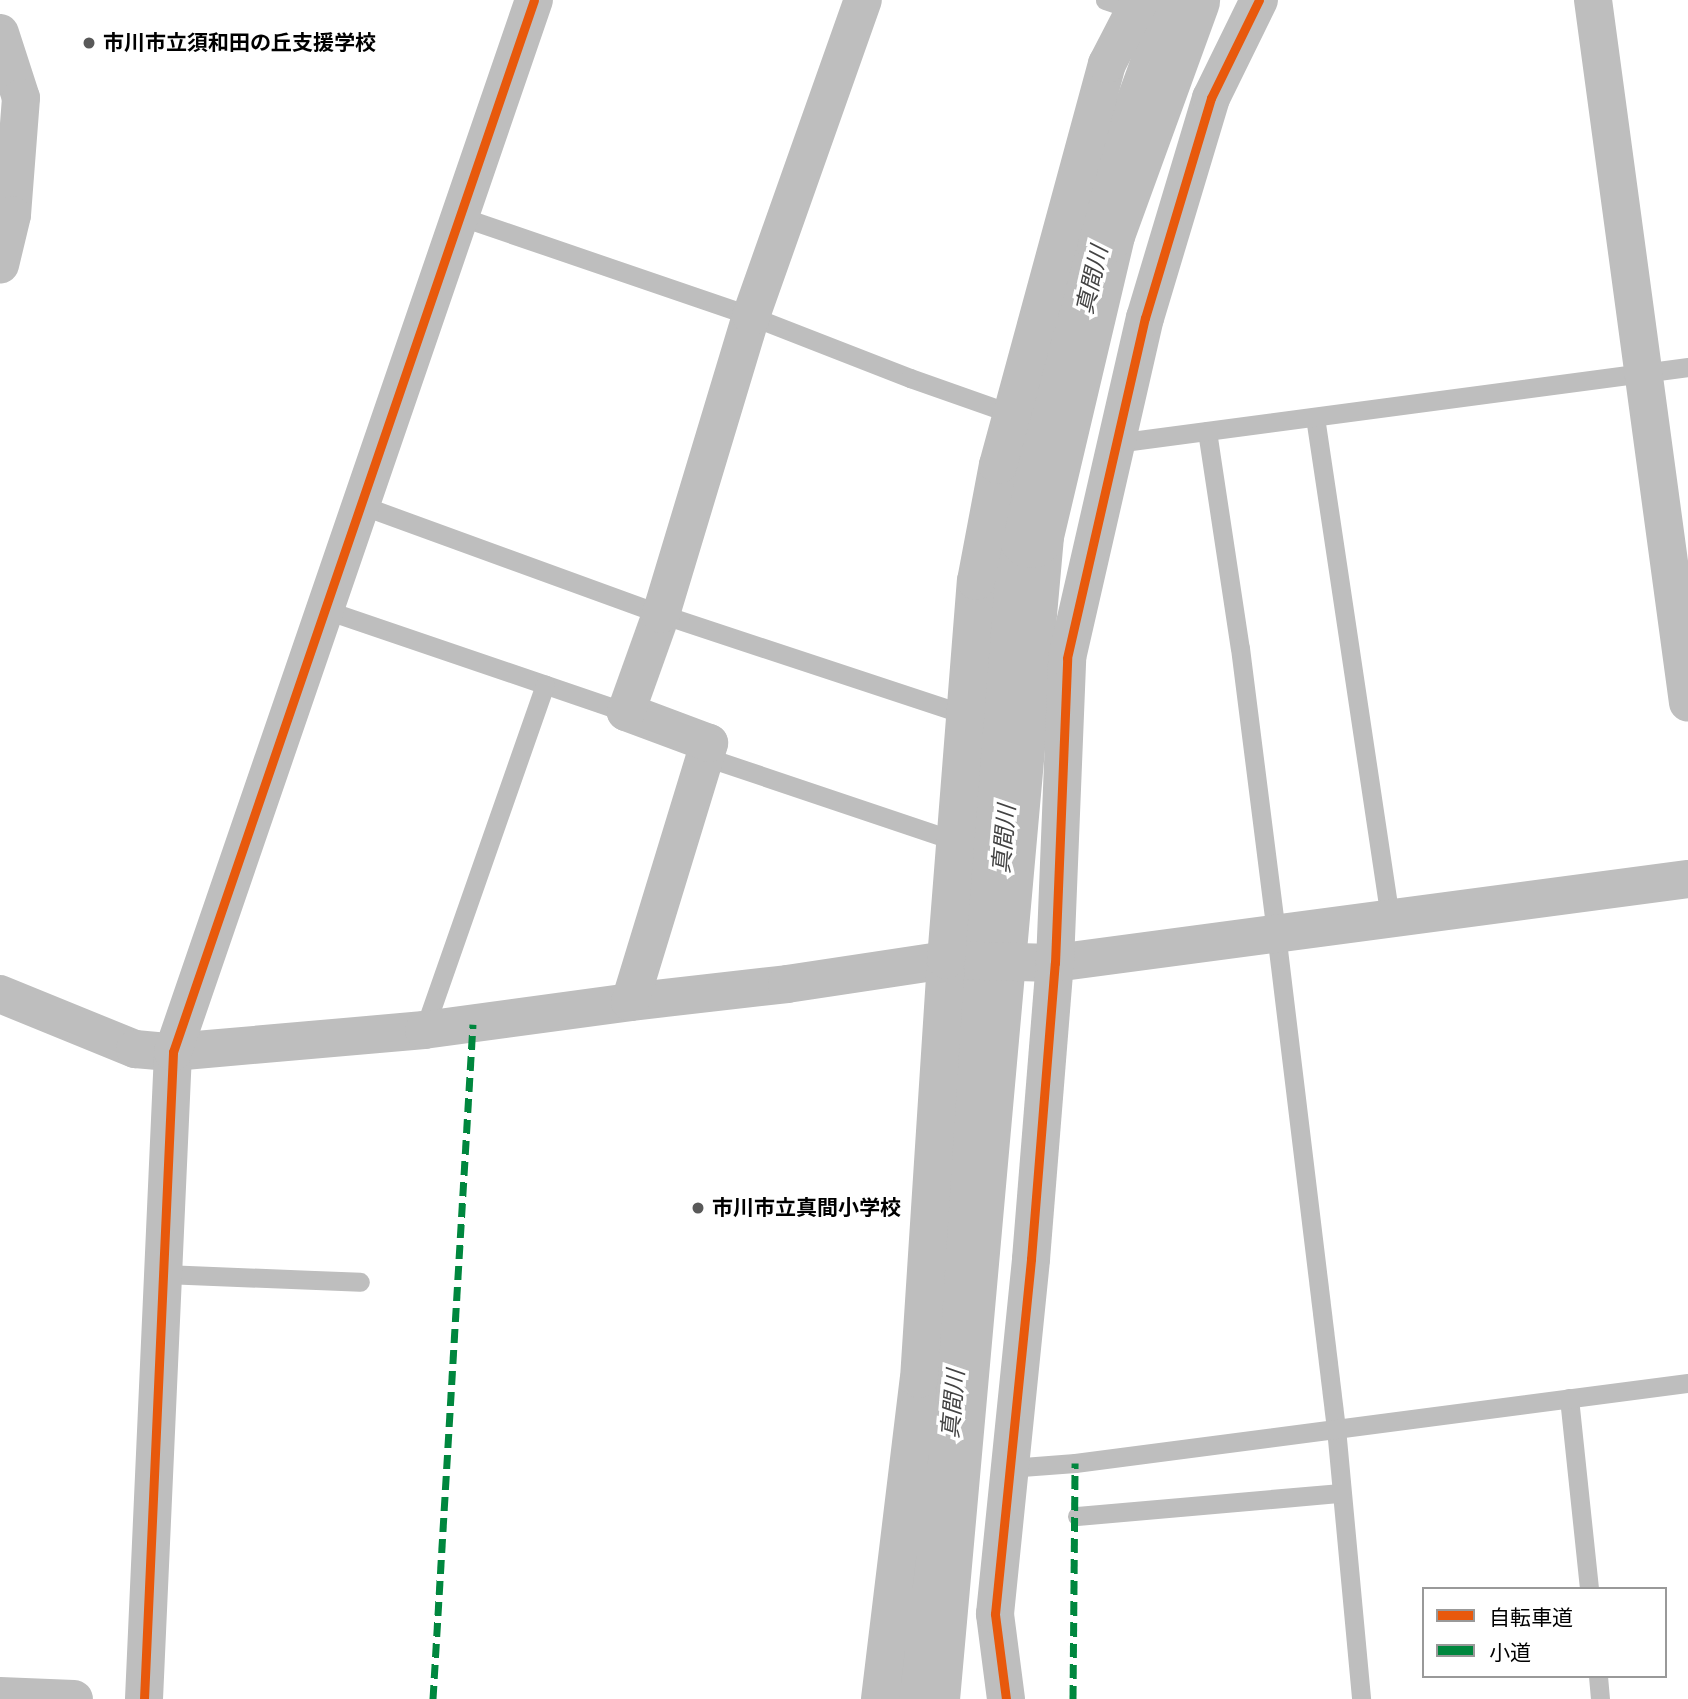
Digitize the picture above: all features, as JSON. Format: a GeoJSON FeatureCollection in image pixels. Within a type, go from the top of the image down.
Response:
{"type":"FeatureCollection","features":[{"type":"Feature","properties":{"kind":"street"},"geometry":{"type":"LineString","coordinates":[[144,1699],[173,1052],[534,0]]}},
{"type":"Feature","properties":{"kind":"street"},"geometry":{"type":"LineString","coordinates":[[630,1002],[709,743],[626,712],[661,614],[751,316],[863,0]]}},
{"type":"Feature","properties":{"kind":"street"},"geometry":{"type":"LineString","coordinates":[[1006,1699],[995,1614],[1055,963],[1068,658],[1145,318],[1211,98],[1259,0]]}},
{"type":"Feature","properties":{"kind":"street"},"geometry":{"type":"LineString","coordinates":[[1593,0],[1646,373],[1688,703]]}},
{"type":"Feature","properties":{"kind":"street"},"geometry":{"type":"LineString","coordinates":[[880,1699],[919,1378],[946,960],[976,581],[998,466],[1126,3]]}},
{"type":"Feature","properties":{"kind":"street"},"geometry":{"type":"LineString","coordinates":[[0,33],[21,98],[12,215],[0,265]]}},
{"type":"Feature","properties":{"kind":"street"},"geometry":{"type":"LineString","coordinates":[[0,994],[135,1049],[173,1052],[424,1030],[787,984],[946,960],[1055,963],[1688,879]]}},
{"type":"Feature","properties":{"kind":"street"},"geometry":{"type":"LineString","coordinates":[[0,1696],[74,1699]]}},
{"type":"Feature","properties":{"kind":"lane"},"geometry":{"type":"LineString","coordinates":[[459,216],[751,316],[910,379],[1012,414]]}},
{"type":"Feature","properties":{"kind":"lane"},"geometry":{"type":"LineString","coordinates":[[1116,443],[1688,367]]}},
{"type":"Feature","properties":{"kind":"lane"},"geometry":{"type":"LineString","coordinates":[[1315,417],[1390,918]]}},
{"type":"Feature","properties":{"kind":"lane"},"geometry":{"type":"LineString","coordinates":[[1207,431],[1240,648],[1276,933],[1336,1428],[1361,1699]]}},
{"type":"Feature","properties":{"kind":"lane"},"geometry":{"type":"LineString","coordinates":[[361,505],[661,614],[965,715]]}},
{"type":"Feature","properties":{"kind":"lane"},"geometry":{"type":"LineString","coordinates":[[326,610],[626,712]]}},
{"type":"Feature","properties":{"kind":"lane"},"geometry":{"type":"LineString","coordinates":[[424,1030],[545,685]]}},
{"type":"Feature","properties":{"kind":"lane"},"geometry":{"type":"LineString","coordinates":[[706,757],[956,841]]}},
{"type":"Feature","properties":{"kind":"lane"},"geometry":{"type":"LineString","coordinates":[[163,1274],[360,1282]]}},
{"type":"Feature","properties":{"kind":"lane"},"geometry":{"type":"LineString","coordinates":[[1010,1468],[1075,1463],[1688,1383]]}},
{"type":"Feature","properties":{"kind":"lane"},"geometry":{"type":"LineString","coordinates":[[1569,1398],[1589,1587]]}},
{"type":"Feature","properties":{"kind":"lane"},"geometry":{"type":"LineString","coordinates":[[1077,1516],[1341,1493]]}},
{"type":"Feature","properties":{"kind":"lane"},"geometry":{"type":"LineString","coordinates":[[1598,1678],[1600,1699]]}},
{"type":"Feature","properties":{"kind":"waterway","name":"真間川"},"geometry":{"type":"LineString","coordinates":[[927,1699],[1031,535],[1103,231],[1187,0]]}},
{"type":"Feature","properties":{"kind":"marked path"},"geometry":{"type":"LineString","coordinates":[[433,1699],[473,1024]]}},
{"type":"Feature","properties":{"kind":"marked path"},"geometry":{"type":"LineString","coordinates":[[1073,1699],[1075,1463]]}},
{"type":"Feature","properties":{"kind":"cycle path"},"geometry":{"type":"LineString","coordinates":[[144,1699],[173,1052],[534,0]]}},
{"type":"Feature","properties":{"kind":"cycle path"},"geometry":{"type":"LineString","coordinates":[[1006,1699],[995,1614],[1031,1259],[1055,963],[1067,658],[1145,318],[1211,98],[1259,0]]}},
{"type":"Feature","properties":{"kind":"place","name":"市川市立須和田の丘支援学校"},"geometry":{"type":"Point","coordinates":[89,43]}},
{"type":"Feature","properties":{"kind":"place","name":"市川市立真間小学校"},"geometry":{"type":"Point","coordinates":[698,1208]}}]}
